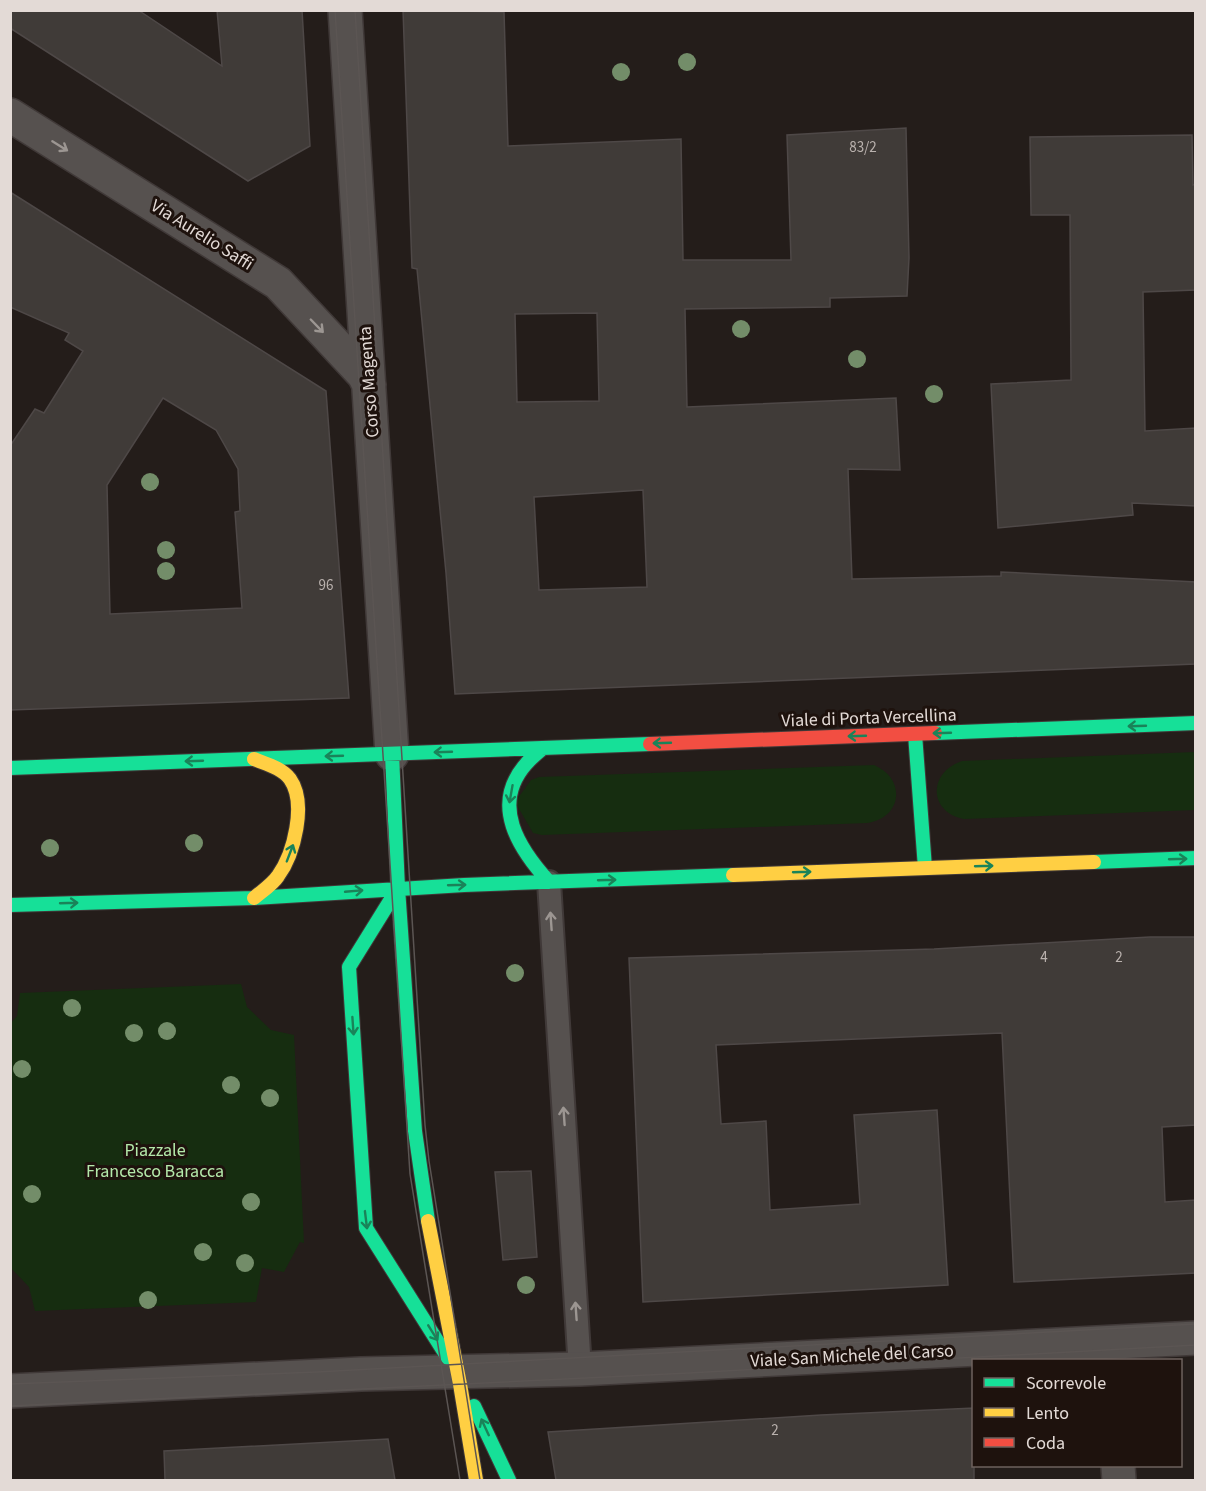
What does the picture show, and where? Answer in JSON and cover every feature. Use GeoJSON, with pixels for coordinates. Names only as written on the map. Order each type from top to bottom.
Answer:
{"type":"FeatureCollection","features":[{"type":"Feature","properties":{"kind":"main road","name":"Viale di Porta Vercellina"},"geometry":{"type":"LineString","coordinates":[[543,748],[1196,723]]}},
{"type":"Feature","properties":{"kind":"main road"},"geometry":{"type":"LineString","coordinates":[[915,734],[925,868]]}},
{"type":"Feature","properties":{"kind":"main road"},"geometry":{"type":"LineString","coordinates":[[10,768],[543,748]]}},
{"type":"Feature","properties":{"kind":"main road"},"geometry":{"type":"LineString","coordinates":[[543,748],[528,759],[511,786],[509,816],[520,847],[549,882]]}},
{"type":"Feature","properties":{"kind":"main road"},"geometry":{"type":"LineString","coordinates":[[392,754],[415,1131],[420,1174],[476,1480]]}},
{"type":"Feature","properties":{"kind":"main road"},"geometry":{"type":"LineString","coordinates":[[252,759],[281,771],[292,781],[298,807],[297,834],[288,860],[278,877],[254,898]]}},
{"type":"Feature","properties":{"kind":"main road"},"geometry":{"type":"LineString","coordinates":[[10,905],[254,898],[399,888],[1196,858]]}},
{"type":"Feature","properties":{"kind":"main road"},"geometry":{"type":"LineString","coordinates":[[399,888],[349,967],[366,1228],[458,1372],[509,1480]]}},
{"type":"Feature","properties":{"kind":"street","name":"Corso Magenta"},"geometry":{"type":"LineString","coordinates":[[345,10],[392,754]]}},
{"type":"Feature","properties":{"kind":"street","name":"Via Aurelio Saffi"},"geometry":{"type":"LineString","coordinates":[[10,114],[278,283],[363,375],[369,385]]}},
{"type":"Feature","properties":{"kind":"street","name":"Viale San Michele del Carso"},"geometry":{"type":"LineString","coordinates":[[580,1369],[1109,1352],[1196,1338]]}},
{"type":"Feature","properties":{"kind":"street"},"geometry":{"type":"LineString","coordinates":[[10,1391],[351,1374],[580,1369]]}},
{"type":"Feature","properties":{"kind":"lane"},"geometry":{"type":"LineString","coordinates":[[549,882],[580,1369]]}},
{"type":"Feature","properties":{"kind":"green space"},"geometry":{"type":"Polygon","coordinates":[[[1195,752],[1195,810],[964,819],[944,809],[937,792],[938,782],[943,774],[951,766],[962,761],[1195,752]]]}},
{"type":"Feature","properties":{"kind":"green space"},"geometry":{"type":"Polygon","coordinates":[[[874,765],[885,771],[892,779],[896,788],[896,797],[888,814],[879,820],[867,823],[542,835],[533,833],[515,802],[531,780],[539,777],[874,765]]]}},
{"type":"Feature","properties":{"kind":"green space","name":"Piazzale Francesco Baracca"},"geometry":{"type":"Polygon","coordinates":[[[241,984],[247,1007],[271,1030],[294,1035],[304,1243],[300,1242],[284,1272],[262,1268],[256,1302],[35,1311],[29,1287],[10,1267],[10,1024],[17,1016],[20,993],[241,984]]]}},
{"type":"Feature","properties":{"kind":"building"},"geometry":{"type":"Polygon","coordinates":[[[10,10],[138,10],[222,66],[217,10],[302,10],[310,146],[248,181],[10,28],[10,10]]]}},
{"type":"Feature","properties":{"kind":"building"},"geometry":{"type":"Polygon","coordinates":[[[403,10],[504,12],[508,146],[681,139],[683,260],[791,260],[787,135],[906,128],[909,258],[907,296],[830,298],[830,307],[685,309],[687,407],[896,398],[900,470],[848,469],[852,579],[1001,576],[1001,572],[1196,582],[1196,664],[455,694],[446,573],[417,269],[412,268],[403,10]],[[597,313],[515,314],[517,402],[599,401],[597,313]],[[643,490],[534,497],[539,590],[647,587],[643,490]]]}},
{"type":"Feature","properties":{"kind":"building"},"geometry":{"type":"Polygon","coordinates":[[[1192,135],[1193,185],[1196,184],[1196,290],[1143,292],[1145,431],[1196,428],[1196,506],[1132,503],[1133,515],[998,528],[991,384],[1071,380],[1070,215],[1031,215],[1030,137],[1192,135]]]}},
{"type":"Feature","properties":{"kind":"building"},"geometry":{"type":"Polygon","coordinates":[[[10,192],[326,391],[349,698],[10,710],[10,446],[35,409],[44,413],[83,351],[65,340],[69,333],[10,307],[10,192]],[[163,398],[107,485],[110,614],[242,608],[235,512],[240,511],[238,469],[216,430],[163,398]]]}},
{"type":"Feature","properties":{"kind":"building"},"geometry":{"type":"Polygon","coordinates":[[[1150,937],[1196,937],[1196,1125],[1162,1127],[1165,1202],[1196,1200],[1196,1273],[1014,1282],[1002,1033],[716,1045],[721,1124],[766,1121],[770,1210],[860,1204],[854,1115],[937,1110],[948,1285],[643,1302],[629,958],[934,949],[1150,937]]]}},
{"type":"Feature","properties":{"kind":"building"},"geometry":{"type":"Polygon","coordinates":[[[531,1171],[537,1257],[503,1260],[495,1172],[531,1171]]]}},
{"type":"Feature","properties":{"kind":"building"},"geometry":{"type":"Polygon","coordinates":[[[972,1408],[974,1480],[556,1480],[548,1432],[972,1408]]]}},
{"type":"Feature","properties":{"kind":"building"},"geometry":{"type":"Polygon","coordinates":[[[388,1439],[395,1480],[165,1480],[164,1451],[388,1439]]]}},
{"type":"Feature","properties":{"kind":"tram line"},"geometry":{"type":"LineString","coordinates":[[335,10],[410,1174],[460,1480]]}},
{"type":"Feature","properties":{"kind":"tram line"},"geometry":{"type":"LineString","coordinates":[[355,10],[425,1125],[480,1480]]}},
{"type":"Feature","properties":{"kind":"tram line"},"geometry":{"type":"LineString","coordinates":[[10,1384],[317,1372],[1196,1324]]}},
{"type":"Feature","properties":{"kind":"tram line"},"geometry":{"type":"LineString","coordinates":[[10,1406],[689,1373],[1196,1345]]}},
{"type":"Feature","properties":{"kind":"traffic: fast"},"geometry":{"type":"LineString","coordinates":[[935,733],[1196,723]]}},
{"type":"Feature","properties":{"kind":"traffic: fast"},"geometry":{"type":"LineString","coordinates":[[915,734],[925,868]]}},
{"type":"Feature","properties":{"kind":"traffic: fast"},"geometry":{"type":"LineString","coordinates":[[10,768],[650,744]]}},
{"type":"Feature","properties":{"kind":"traffic: fast"},"geometry":{"type":"LineString","coordinates":[[543,748],[515,779],[510,795],[510,811],[519,841],[549,882]]}},
{"type":"Feature","properties":{"kind":"traffic: fast"},"geometry":{"type":"LineString","coordinates":[[392,754],[398,888],[415,1131],[428,1221]]}},
{"type":"Feature","properties":{"kind":"traffic: fast"},"geometry":{"type":"LineString","coordinates":[[1094,862],[1196,858]]}},
{"type":"Feature","properties":{"kind":"traffic: fast"},"geometry":{"type":"LineString","coordinates":[[10,905],[254,898],[464,885],[733,875]]}},
{"type":"Feature","properties":{"kind":"traffic: fast"},"geometry":{"type":"LineString","coordinates":[[398,888],[349,967],[366,1228],[448,1358]]}},
{"type":"Feature","properties":{"kind":"traffic: fast"},"geometry":{"type":"LineString","coordinates":[[474,1406],[509,1480]]}},
{"type":"Feature","properties":{"kind":"traffic: slow"},"geometry":{"type":"LineString","coordinates":[[254,759],[287,775],[295,789],[298,801],[296,828],[289,855],[278,876],[254,898]]}},
{"type":"Feature","properties":{"kind":"traffic: slow"},"geometry":{"type":"LineString","coordinates":[[733,875],[1094,862]]}},
{"type":"Feature","properties":{"kind":"traffic: slow"},"geometry":{"type":"LineString","coordinates":[[428,1221],[476,1480]]}},
{"type":"Feature","properties":{"kind":"traffic: jam"},"geometry":{"type":"LineString","coordinates":[[650,744],[935,733]]}}]}
